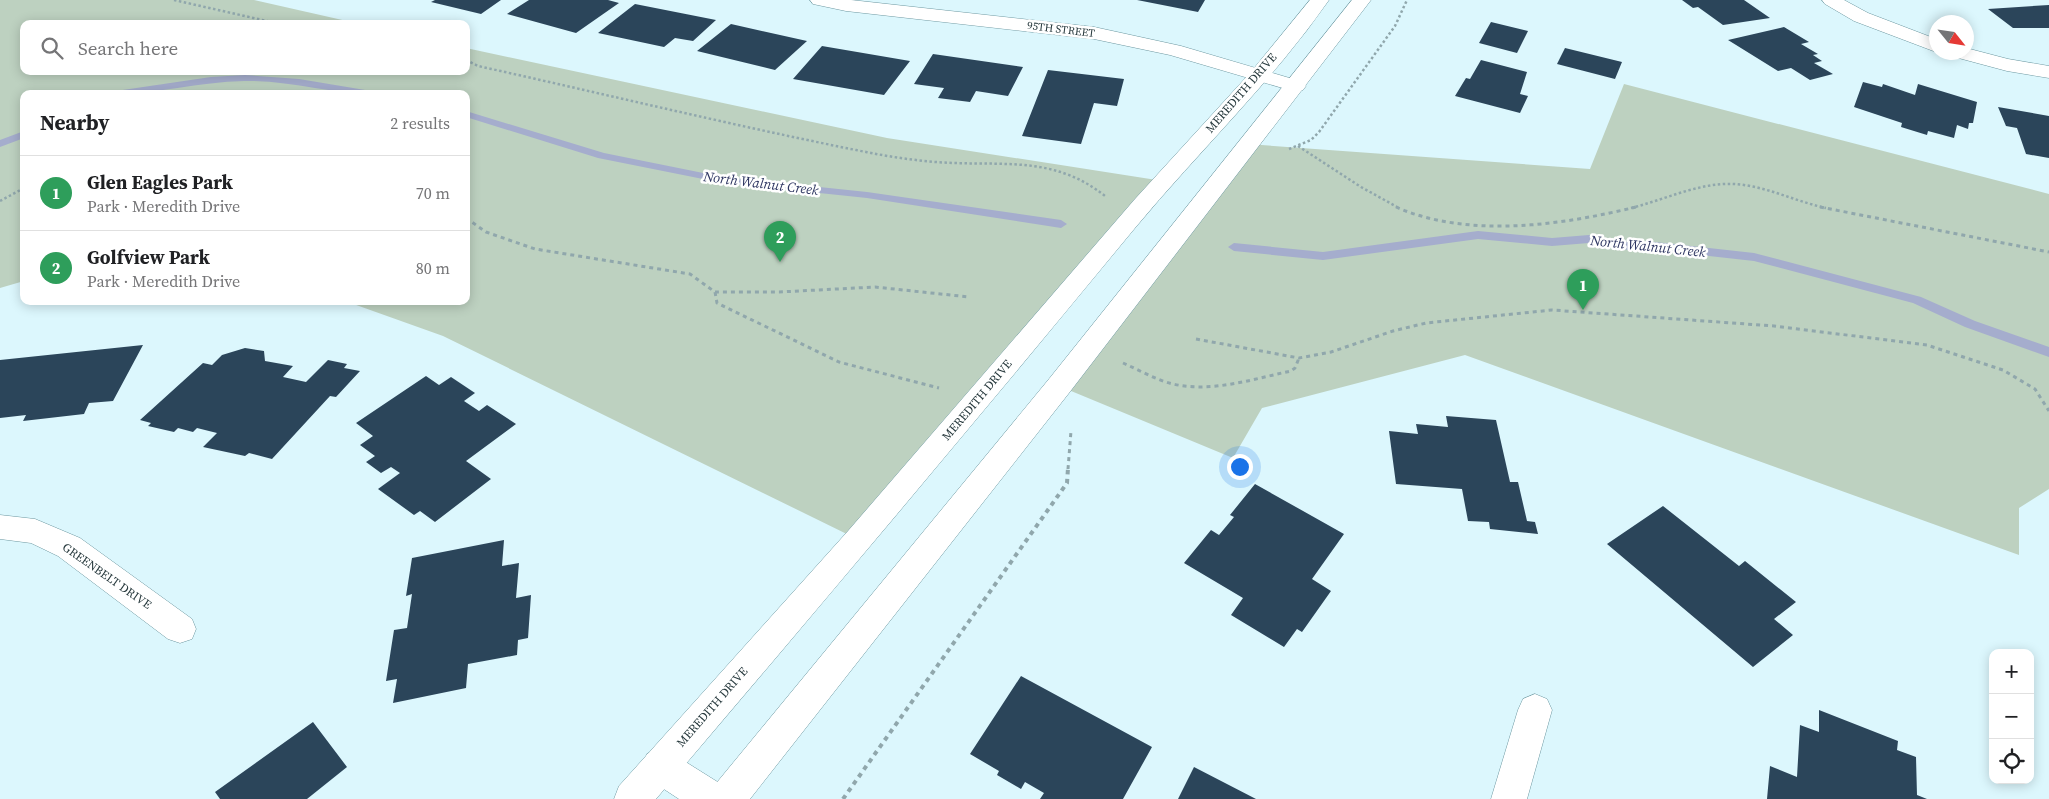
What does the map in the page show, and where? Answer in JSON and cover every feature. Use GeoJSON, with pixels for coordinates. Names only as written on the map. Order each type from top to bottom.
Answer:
{"type":"FeatureCollection","features":[{"type":"Feature","properties":{"kind":"main road","name":"95TH STREET"},"geometry":{"type":"LineString","coordinates":[[819,0],[846,5],[1094,33],[1174,50],[1296,86]]}},
{"type":"Feature","properties":{"kind":"main road","name":"MEREDITH DRIVE"},"geometry":{"type":"LineString","coordinates":[[632,799],[859,540],[1163,181],[1258,76],[1320,0]]}},
{"type":"Feature","properties":{"kind":"main road"},"geometry":{"type":"LineString","coordinates":[[727,799],[1052,394],[1362,0]]}},
{"type":"Feature","properties":{"kind":"main road"},"geometry":{"type":"LineString","coordinates":[[1831,0],[1861,17],[1929,43]]}},
{"type":"Feature","properties":{"kind":"main road"},"geometry":{"type":"LineString","coordinates":[[1974,56],[2007,65],[2049,72]]}},
{"type":"Feature","properties":{"kind":"main road","name":"GREENBELT DRIVE"},"geometry":{"type":"LineString","coordinates":[[0,527],[35,531],[69,546],[180,629]]}},
{"type":"Feature","properties":{"kind":"main road"},"geometry":{"type":"LineString","coordinates":[[1509,799],[1534,710]]}},
{"type":"Feature","properties":{"kind":"main road"},"geometry":{"type":"LineString","coordinates":[[660,766],[711,799]]}},
{"type":"Feature","properties":{"kind":"path"},"geometry":{"type":"LineString","coordinates":[[174,0],[262,20]]}},
{"type":"Feature","properties":{"kind":"path"},"geometry":{"type":"LineString","coordinates":[[1283,152],[1311,140],[1319,132],[1395,26],[1407,0]]}},
{"type":"Feature","properties":{"kind":"path"},"geometry":{"type":"LineString","coordinates":[[470,62],[478,66],[872,153],[918,161],[1046,167],[1073,174],[1092,184],[1109,200]]}},
{"type":"Feature","properties":{"kind":"path"},"geometry":{"type":"LineString","coordinates":[[1298,146],[1400,209],[1429,220],[1461,225],[1487,226],[1588,216],[1635,207],[1696,189],[1735,184],[1816,206],[2049,252]]}},
{"type":"Feature","properties":{"kind":"path"},"geometry":{"type":"LineString","coordinates":[[0,201],[20,190]]}},
{"type":"Feature","properties":{"kind":"path"},"geometry":{"type":"LineString","coordinates":[[470,221],[486,232],[535,249],[690,274],[715,292],[779,292],[875,287],[969,297]]}},
{"type":"Feature","properties":{"kind":"path"},"geometry":{"type":"LineString","coordinates":[[715,292],[717,303],[839,362],[945,389]]}},
{"type":"Feature","properties":{"kind":"path"},"geometry":{"type":"LineString","coordinates":[[1196,339],[1298,358],[1331,352],[1393,331],[1426,323],[1552,310],[1774,326],[1927,345],[2003,370],[2035,389],[2049,411]]}},
{"type":"Feature","properties":{"kind":"path"},"geometry":{"type":"LineString","coordinates":[[1116,370],[1127,355]]}},
{"type":"Feature","properties":{"kind":"path"},"geometry":{"type":"LineString","coordinates":[[1122,362],[1172,384],[1227,385],[1291,371],[1295,368],[1298,358]]}},
{"type":"Feature","properties":{"kind":"path"},"geometry":{"type":"LineString","coordinates":[[844,799],[1067,483],[1071,430],[1077,423]]}},
{"type":"Feature","properties":{"kind":"green space"},"geometry":{"type":"Polygon","coordinates":[[[0,0],[254,0],[342,20],[20,20],[20,75],[470,75],[470,49],[887,138],[1163,181],[859,540],[443,336],[356,305],[470,305],[470,90],[20,90],[20,282],[0,288],[0,0]]]}},
{"type":"Feature","properties":{"kind":"green space"},"geometry":{"type":"Polygon","coordinates":[[[1624,84],[2049,194],[2049,489],[2019,508],[2019,555],[1465,355],[1262,408],[1233,458],[1059,386],[1247,144],[1590,169],[1624,84]]]}},
{"type":"Feature","properties":{"kind":"building"},"geometry":{"type":"Polygon","coordinates":[[[435,0],[501,0],[481,14],[431,2],[435,0]]]}},
{"type":"Feature","properties":{"kind":"building"},"geometry":{"type":"Polygon","coordinates":[[[529,0],[608,0],[619,3],[576,33],[507,14],[529,0]]]}},
{"type":"Feature","properties":{"kind":"building"},"geometry":{"type":"Polygon","coordinates":[[[1137,0],[1205,0],[1198,12],[1137,0]]]}},
{"type":"Feature","properties":{"kind":"building"},"geometry":{"type":"Polygon","coordinates":[[[1682,0],[1744,0],[1770,18],[1723,25],[1698,7],[1693,8],[1682,0]]]}},
{"type":"Feature","properties":{"kind":"building"},"geometry":{"type":"Polygon","coordinates":[[[635,4],[716,20],[693,41],[675,38],[664,47],[598,33],[635,4]]]}},
{"type":"Feature","properties":{"kind":"building"},"geometry":{"type":"Polygon","coordinates":[[[2049,5],[2049,28],[2013,28],[1988,9],[2049,5]]]}},
{"type":"Feature","properties":{"kind":"building"},"geometry":{"type":"Polygon","coordinates":[[[1491,22],[1528,31],[1517,53],[1479,43],[1491,22]]]}},
{"type":"Feature","properties":{"kind":"building"},"geometry":{"type":"Polygon","coordinates":[[[731,24],[807,41],[775,70],[697,51],[731,24]]]}},
{"type":"Feature","properties":{"kind":"building"},"geometry":{"type":"Polygon","coordinates":[[[1784,27],[1809,42],[1801,44],[1818,54],[1813,55],[1822,61],[1814,63],[1833,74],[1810,80],[1791,68],[1778,71],[1728,40],[1784,27]]]}},
{"type":"Feature","properties":{"kind":"building"},"geometry":{"type":"Polygon","coordinates":[[[822,46],[910,61],[884,95],[793,79],[822,46]]]}},
{"type":"Feature","properties":{"kind":"building"},"geometry":{"type":"Polygon","coordinates":[[[1565,48],[1622,62],[1615,79],[1557,64],[1565,48]]]}},
{"type":"Feature","properties":{"kind":"building"},"geometry":{"type":"Polygon","coordinates":[[[933,54],[1023,67],[1008,96],[976,91],[970,102],[938,98],[944,88],[914,84],[933,54]]]}},
{"type":"Feature","properties":{"kind":"building"},"geometry":{"type":"Polygon","coordinates":[[[1481,60],[1527,72],[1520,94],[1528,96],[1520,113],[1455,96],[1466,78],[1470,79],[1481,60]]]}},
{"type":"Feature","properties":{"kind":"building"},"geometry":{"type":"Polygon","coordinates":[[[1048,70],[1124,79],[1117,106],[1094,103],[1081,144],[1022,136],[1048,70]]]}},
{"type":"Feature","properties":{"kind":"building"},"geometry":{"type":"Polygon","coordinates":[[[1863,82],[1882,87],[1883,84],[1915,95],[1918,84],[1977,102],[1973,123],[1969,123],[1968,129],[1957,125],[1954,138],[1928,131],[1927,135],[1901,127],[1902,123],[1854,107],[1863,82]]]}},
{"type":"Feature","properties":{"kind":"building"},"geometry":{"type":"Polygon","coordinates":[[[1998,107],[2049,116],[2049,158],[2026,154],[2017,128],[2006,126],[1998,107]]]}},
{"type":"Feature","properties":{"kind":"building"},"geometry":{"type":"Polygon","coordinates":[[[143,345],[113,401],[89,403],[84,414],[23,421],[26,415],[0,418],[0,360],[143,345]]]}},
{"type":"Feature","properties":{"kind":"building"},"geometry":{"type":"Polygon","coordinates":[[[245,348],[264,351],[265,361],[293,366],[283,377],[306,382],[328,360],[347,364],[344,368],[360,371],[336,397],[330,396],[272,459],[249,453],[245,456],[203,447],[217,433],[197,428],[193,432],[178,428],[174,432],[148,426],[151,423],[140,420],[203,363],[212,365],[222,355],[245,348]]]}},
{"type":"Feature","properties":{"kind":"building"},"geometry":{"type":"Polygon","coordinates":[[[426,376],[439,385],[451,377],[475,393],[464,401],[479,411],[487,405],[516,424],[466,461],[491,479],[435,522],[420,511],[414,515],[378,489],[400,473],[391,467],[381,473],[366,462],[375,456],[360,445],[373,436],[356,423],[426,376]]]}},
{"type":"Feature","properties":{"kind":"building"},"geometry":{"type":"Polygon","coordinates":[[[1446,416],[1496,420],[1510,482],[1518,482],[1527,521],[1535,522],[1538,534],[1490,529],[1489,522],[1468,521],[1462,489],[1396,484],[1389,431],[1418,434],[1416,424],[1448,427],[1446,416]]]}},
{"type":"Feature","properties":{"kind":"building"},"geometry":{"type":"Polygon","coordinates":[[[1255,484],[1344,534],[1312,579],[1331,591],[1302,632],[1297,629],[1284,647],[1231,615],[1243,598],[1184,563],[1211,530],[1219,535],[1234,517],[1230,515],[1255,484]]]}},
{"type":"Feature","properties":{"kind":"building"},"geometry":{"type":"Polygon","coordinates":[[[1663,506],[1739,566],[1745,561],[1796,602],[1774,619],[1793,635],[1753,667],[1607,544],[1663,506]]]}},
{"type":"Feature","properties":{"kind":"building"},"geometry":{"type":"Polygon","coordinates":[[[504,540],[502,566],[519,563],[516,598],[531,595],[528,638],[518,640],[517,655],[468,664],[466,688],[393,703],[397,679],[386,681],[394,630],[407,628],[412,594],[406,596],[412,558],[504,540]]]}},
{"type":"Feature","properties":{"kind":"building"},"geometry":{"type":"Polygon","coordinates":[[[1021,676],[1152,747],[1123,799],[1040,799],[1044,793],[1025,782],[1021,789],[997,775],[999,771],[970,754],[1021,676]]]}},
{"type":"Feature","properties":{"kind":"building"},"geometry":{"type":"Polygon","coordinates":[[[1819,710],[1898,741],[1897,750],[1916,757],[1917,795],[1927,799],[1767,799],[1770,766],[1797,777],[1800,725],[1819,732],[1819,710]]]}},
{"type":"Feature","properties":{"kind":"building"},"geometry":{"type":"Polygon","coordinates":[[[313,722],[347,767],[307,799],[220,799],[215,792],[313,722]]]}},
{"type":"Feature","properties":{"kind":"building"},"geometry":{"type":"Polygon","coordinates":[[[1194,767],[1256,799],[1178,799],[1194,767]]]}},
{"type":"Feature","properties":{"kind":"waterway","name":"North Walnut Creek"},"geometry":{"type":"LineString","coordinates":[[143,90],[211,80],[245,78],[299,82],[347,90]]}},
{"type":"Feature","properties":{"kind":"waterway","name":"North Walnut Creek"},"geometry":{"type":"LineString","coordinates":[[470,115],[602,156],[723,180],[867,195],[1061,224]]}},
{"type":"Feature","properties":{"kind":"waterway","name":"North Walnut Creek"},"geometry":{"type":"LineString","coordinates":[[0,144],[20,136]]}},
{"type":"Feature","properties":{"kind":"waterway","name":"North Walnut Creek"},"geometry":{"type":"LineString","coordinates":[[1234,247],[1323,256],[1478,235],[1552,242],[1589,239],[1634,247],[1655,246],[1754,257],[1917,300],[1970,324],[2049,352]]}},
{"type":"Feature","properties":{"kind":"place","name":"Golfview Park"},"geometry":{"type":"Point","coordinates":[780,262]}},
{"type":"Feature","properties":{"kind":"place","name":"Glen Eagles Park"},"geometry":{"type":"Point","coordinates":[1583,310]}}]}
